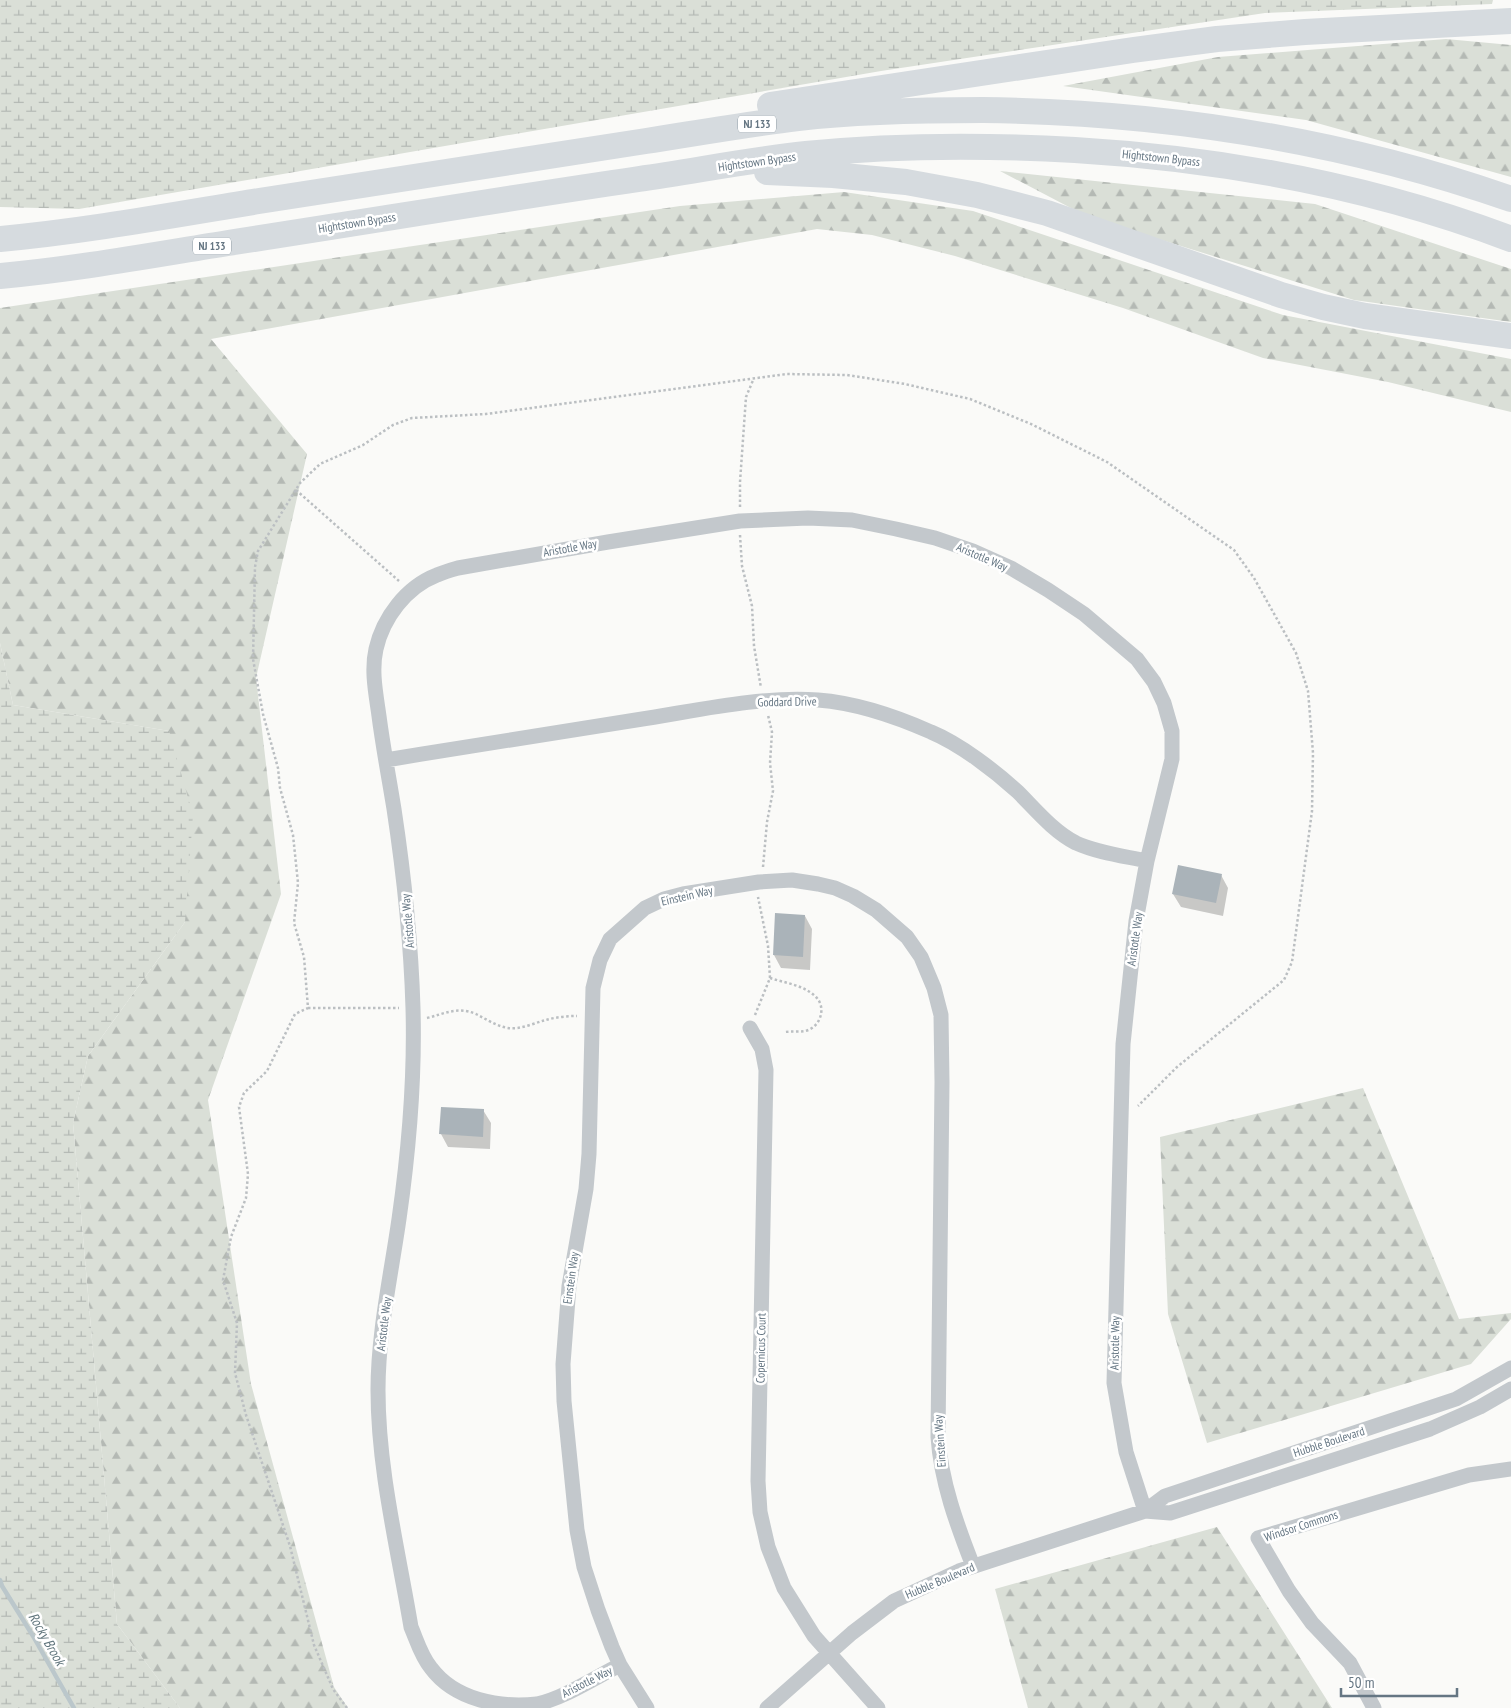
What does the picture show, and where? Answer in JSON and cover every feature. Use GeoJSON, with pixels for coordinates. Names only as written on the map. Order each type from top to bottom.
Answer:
{"type":"FeatureCollection","features":[{"type":"Feature","properties":{"kind":"highway"},"geometry":{"type":"LineString","coordinates":[[507,161],[785,102],[1133,50],[1305,32],[1511,21]]}},
{"type":"Feature","properties":{"kind":"highway","name":"NJ 133"},"geometry":{"type":"LineString","coordinates":[[0,239],[94,228],[507,161],[800,118],[941,110],[1031,111],[1121,116],[1289,138],[1414,168],[1511,199]]}},
{"type":"Feature","properties":{"kind":"highway","name":"Hightstown Bypass"},"geometry":{"type":"LineString","coordinates":[[0,276],[89,266],[513,198],[804,155],[961,147],[1030,148],[1118,153],[1221,165],[1283,175],[1353,190],[1422,209],[1511,239]]}},
{"type":"Feature","properties":{"kind":"highway"},"geometry":{"type":"LineString","coordinates":[[642,179],[706,173],[779,172],[906,182],[959,192],[1047,213],[1282,295],[1323,307],[1366,316],[1511,336]]}},
{"type":"Feature","properties":{"kind":"street","name":"Aristotle Way"},"geometry":{"type":"LineString","coordinates":[[620,1665],[560,1696],[538,1704],[507,1707],[480,1702],[451,1687],[430,1668],[420,1652],[411,1627],[380,1442],[378,1388],[381,1339],[409,1144],[413,1013],[402,858],[374,679],[374,659],[381,632],[395,607],[422,583],[458,568],[740,521],[808,518],[852,520],[896,528],[935,538],[973,551],[1011,568],[1084,614],[1137,659],[1154,682],[1164,703],[1172,731],[1172,759],[1147,862],[1136,921],[1123,1044],[1114,1383],[1126,1452],[1145,1511]]}},
{"type":"Feature","properties":{"kind":"street","name":"Goddard Drive"},"geometry":{"type":"LineString","coordinates":[[386,760],[764,701],[810,700],[850,704],[893,716],[926,729],[968,753],[1016,790],[1056,830],[1076,843],[1096,850],[1147,862]]}},
{"type":"Feature","properties":{"kind":"street","name":"Einstein Way"},"geometry":{"type":"LineString","coordinates":[[647,1708],[620,1665],[598,1610],[584,1567],[577,1530],[564,1401],[563,1364],[569,1286],[586,1189],[589,1154],[593,988],[600,960],[610,939],[645,908],[664,899],[683,894],[759,882],[792,880],[818,884],[853,896],[876,910],[907,937],[921,957],[934,988],[941,1015],[938,1437],[940,1461],[946,1487],[972,1566]]}},
{"type":"Feature","properties":{"kind":"street","name":"Copernicus Court"},"geometry":{"type":"LineString","coordinates":[[750,1028],[762,1049],[766,1070],[758,1481],[760,1512],[768,1547],[784,1588],[805,1624],[878,1708]]}},
{"type":"Feature","properties":{"kind":"street","name":"Hubble Boulevard"},"geometry":{"type":"LineString","coordinates":[[767,1708],[852,1633],[894,1601],[958,1571],[1145,1511],[1165,1496],[1456,1399],[1511,1368]]}},
{"type":"Feature","properties":{"kind":"street","name":"Hubble Boulevard"},"geometry":{"type":"LineString","coordinates":[[1145,1511],[1170,1513],[1430,1429],[1480,1407],[1511,1389]]}},
{"type":"Feature","properties":{"kind":"street","name":"Windsor Commons"},"geometry":{"type":"LineString","coordinates":[[1374,1708],[1350,1662],[1312,1623],[1289,1591],[1258,1538],[1469,1475],[1511,1469]]}},
{"type":"Feature","properties":{"kind":"path"},"geometry":{"type":"LineString","coordinates":[[308,1008],[304,957],[294,923],[298,883],[293,835],[280,788],[278,768],[264,714],[253,659],[255,567],[258,551],[300,483],[320,464],[363,445],[393,425],[412,418],[486,414],[787,374],[848,375],[905,384],[970,399],[1031,424],[1107,462],[1234,550],[1254,578],[1296,653],[1308,690],[1313,753],[1312,810],[1292,962],[1284,980],[1178,1067],[1138,1106]]}},
{"type":"Feature","properties":{"kind":"path"},"geometry":{"type":"LineString","coordinates":[[750,1028],[770,978],[768,946],[757,893],[763,872],[767,822],[773,791],[770,763],[772,732],[757,673],[752,606],[742,566],[740,482],[746,397],[754,378]]}},
{"type":"Feature","properties":{"kind":"path"},"geometry":{"type":"LineString","coordinates":[[296,490],[412,592]]}},
{"type":"Feature","properties":{"kind":"path"},"geometry":{"type":"LineString","coordinates":[[770,978],[799,986],[816,997],[821,1004],[822,1012],[818,1022],[812,1028],[805,1031],[785,1032]]}},
{"type":"Feature","properties":{"kind":"path"},"geometry":{"type":"LineString","coordinates":[[347,1708],[332,1689],[314,1645],[290,1546],[246,1415],[235,1373],[236,1323],[224,1280],[231,1237],[246,1198],[248,1174],[240,1107],[244,1093],[267,1071],[295,1014],[308,1008],[413,1013],[428,1018],[454,1010],[474,1013],[492,1023],[509,1028],[526,1026],[547,1019],[591,1016]]}},
{"type":"Feature","properties":{"kind":"green space"},"geometry":{"type":"Polygon","coordinates":[[[0,0],[1493,0],[1492,4],[1265,13],[881,71],[79,209],[0,207],[0,0]]]}},
{"type":"Feature","properties":{"kind":"green space"},"geometry":{"type":"Polygon","coordinates":[[[1446,39],[1511,45],[1511,177],[1306,120],[1063,86],[1218,57],[1446,39]]]}},
{"type":"Feature","properties":{"kind":"green space"},"geometry":{"type":"Polygon","coordinates":[[[1000,171],[1315,204],[1511,269],[1511,322],[1354,300],[1088,217],[1000,171]]]}},
{"type":"Feature","properties":{"kind":"green space"},"geometry":{"type":"Polygon","coordinates":[[[844,192],[973,211],[1283,315],[1511,359],[1511,412],[1388,382],[1263,358],[1123,308],[955,256],[872,235],[817,229],[211,339],[307,454],[256,678],[281,894],[208,1100],[251,1384],[334,1687],[348,1708],[180,1708],[117,1624],[73,1123],[88,1056],[185,922],[169,731],[13,705],[0,643],[0,308],[680,206],[844,192]]]}},
{"type":"Feature","properties":{"kind":"green space"},"geometry":{"type":"Polygon","coordinates":[[[0,643],[13,705],[169,731],[193,815],[185,922],[88,1056],[73,1123],[117,1624],[180,1708],[0,1708],[0,643]]]}},
{"type":"Feature","properties":{"kind":"green space"},"geometry":{"type":"Polygon","coordinates":[[[1363,1088],[1459,1319],[1511,1313],[1511,1319],[1471,1364],[1207,1443],[1168,1314],[1160,1137],[1363,1088]]]}},
{"type":"Feature","properties":{"kind":"green space"},"geometry":{"type":"Polygon","coordinates":[[[1217,1527],[1332,1708],[1028,1708],[995,1589],[1217,1527]]]}},
{"type":"Feature","properties":{"kind":"building"},"geometry":{"type":"Polygon","coordinates":[[[1178,865],[1222,874],[1216,903],[1172,894],[1178,865]]]}},
{"type":"Feature","properties":{"kind":"building"},"geometry":{"type":"Polygon","coordinates":[[[775,913],[805,915],[803,957],[773,955],[775,913]]]}},
{"type":"Feature","properties":{"kind":"building"},"geometry":{"type":"Polygon","coordinates":[[[441,1107],[484,1109],[483,1137],[439,1134],[441,1107]]]}},
{"type":"Feature","properties":{"kind":"waterway","name":"Rocky Brook"},"geometry":{"type":"LineString","coordinates":[[0,1580],[74,1708]]}}]}
